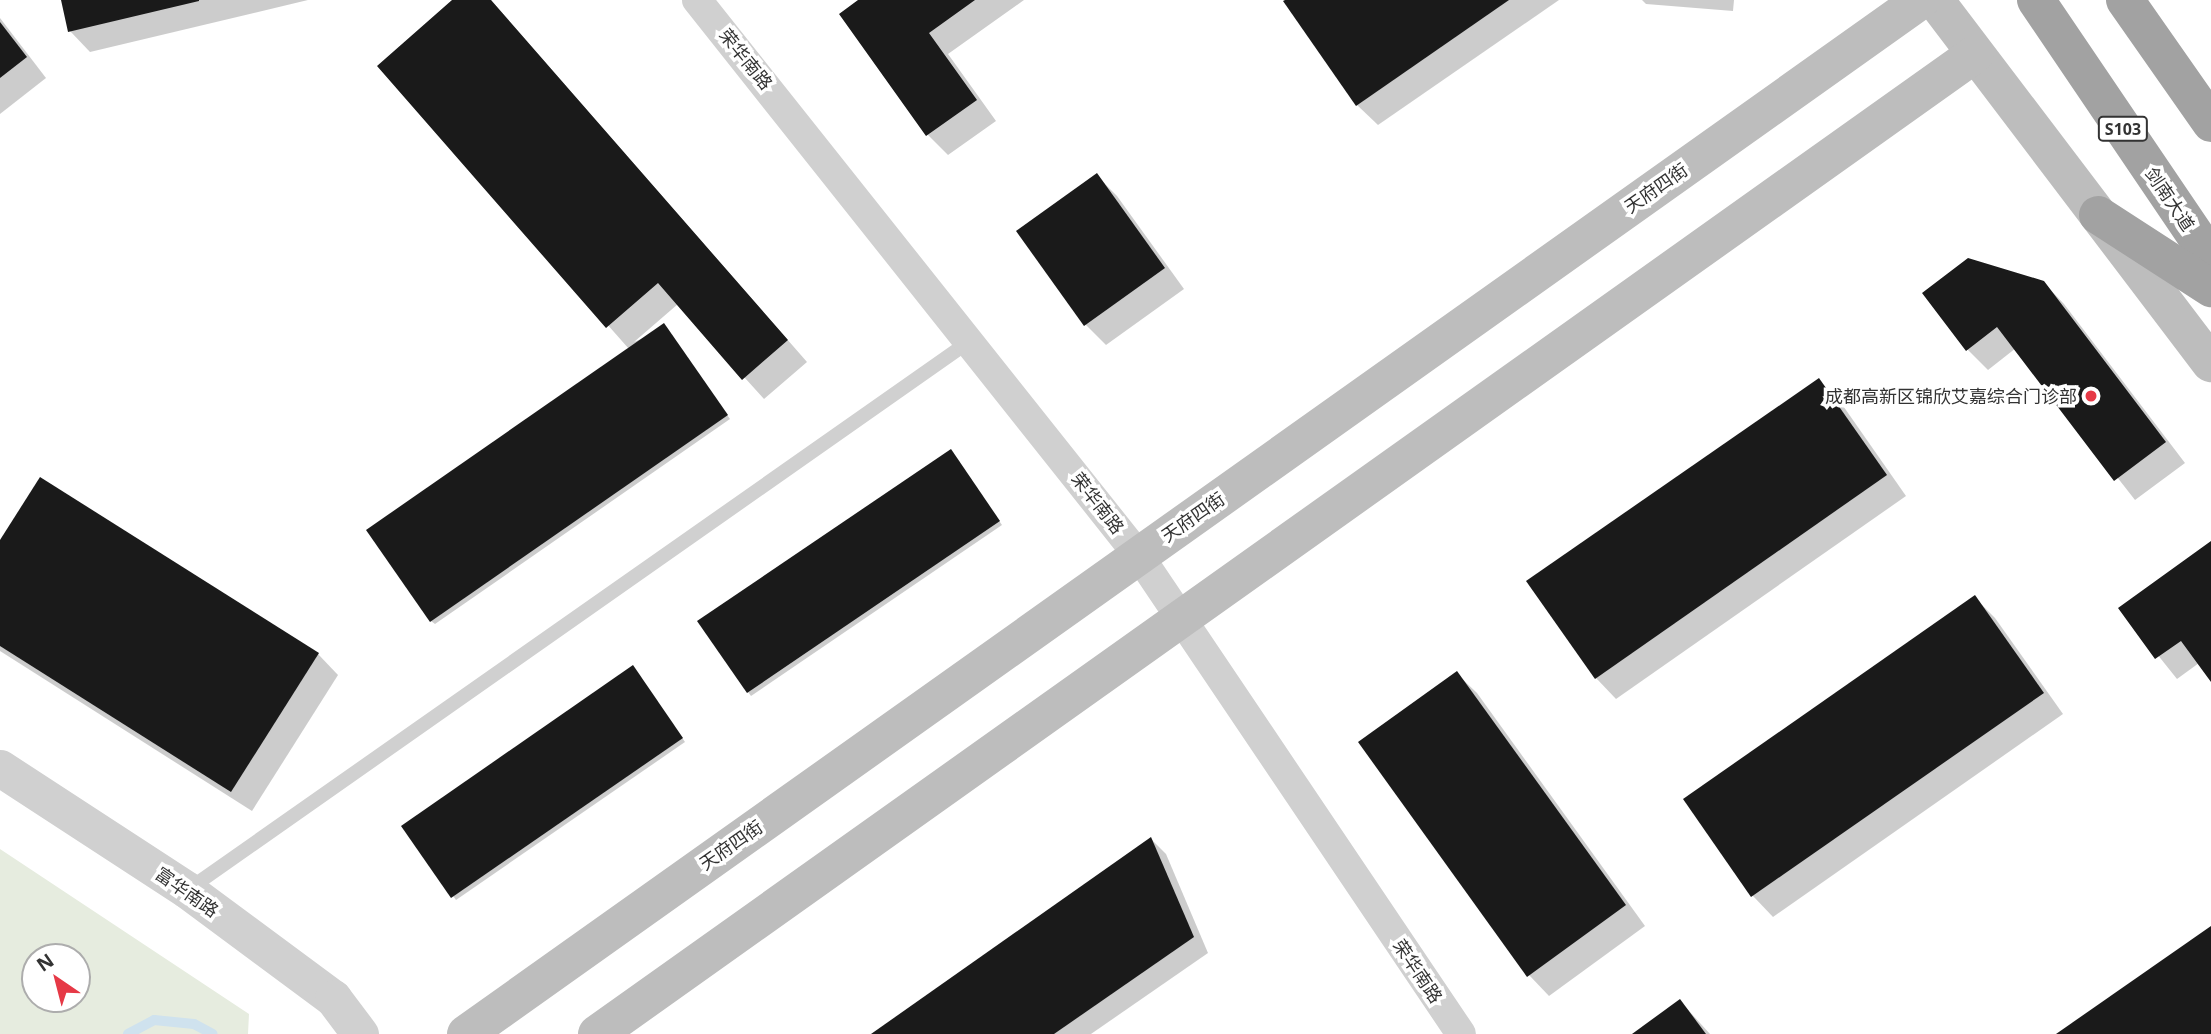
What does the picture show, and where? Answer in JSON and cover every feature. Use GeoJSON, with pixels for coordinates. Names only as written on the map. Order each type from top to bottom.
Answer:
{"type":"FeatureCollection","features":[{"type":"Feature","properties":{"kind":"highway","name":"剑南大道"},"geometry":{"type":"LineString","coordinates":[[2036,0],[2211,258]]}},
{"type":"Feature","properties":{"kind":"highway"},"geometry":{"type":"LineString","coordinates":[[2125,0],[2211,123]]}},
{"type":"Feature","properties":{"kind":"highway"},"geometry":{"type":"LineString","coordinates":[[2098,215],[2211,288]]}},
{"type":"Feature","properties":{"kind":"main road","name":"天府四街"},"geometry":{"type":"LineString","coordinates":[[466,1034],[1921,0]]}},
{"type":"Feature","properties":{"kind":"main road"},"geometry":{"type":"LineString","coordinates":[[1936,0],[2211,363]]}},
{"type":"Feature","properties":{"kind":"main road"},"geometry":{"type":"LineString","coordinates":[[597,1034],[1975,54]]}},
{"type":"Feature","properties":{"kind":"street","name":"荣华南路"},"geometry":{"type":"LineString","coordinates":[[697,0],[1139,556],[1461,1034]]}},
{"type":"Feature","properties":{"kind":"street","name":"富华南路"},"geometry":{"type":"LineString","coordinates":[[0,768],[187,890],[333,998],[360,1034]]}},
{"type":"Feature","properties":{"kind":"lane"},"geometry":{"type":"LineString","coordinates":[[187,890],[970,341]]}},
{"type":"Feature","properties":{"kind":"shaded area"},"geometry":{"type":"Polygon","coordinates":[[[0,849],[249,1014],[248,1034],[0,1034],[0,849]]]}},
{"type":"Feature","properties":{"kind":"building"},"geometry":{"type":"Polygon","coordinates":[[[61,0],[199,0],[199,1],[68,32],[61,0]]]}},
{"type":"Feature","properties":{"kind":"building"},"geometry":{"type":"Polygon","coordinates":[[[452,0],[491,0],[788,340],[742,380],[658,283],[606,328],[377,66],[452,0]]]}},
{"type":"Feature","properties":{"kind":"building"},"geometry":{"type":"Polygon","coordinates":[[[858,0],[975,0],[929,33],[977,100],[926,136],[839,14],[858,0]]]}},
{"type":"Feature","properties":{"kind":"building"},"geometry":{"type":"Polygon","coordinates":[[[1285,0],[1509,0],[1356,106],[1283,1],[1285,0]]]}},
{"type":"Feature","properties":{"kind":"building"},"geometry":{"type":"Polygon","coordinates":[[[0,22],[27,57],[0,78],[0,22]]]}},
{"type":"Feature","properties":{"kind":"building"},"geometry":{"type":"Polygon","coordinates":[[[1097,173],[1165,268],[1084,326],[1016,231],[1097,173]]]}},
{"type":"Feature","properties":{"kind":"building","name":"成都高新区锦欣艾嘉综合门诊部"},"geometry":{"type":"Polygon","coordinates":[[[1968,258],[2044,281],[2166,442],[2114,481],[1997,327],[1966,351],[1922,293],[1968,258]]]}},
{"type":"Feature","properties":{"kind":"building"},"geometry":{"type":"Polygon","coordinates":[[[664,323],[728,415],[430,622],[366,530],[664,323]]]}},
{"type":"Feature","properties":{"kind":"building"},"geometry":{"type":"Polygon","coordinates":[[[1819,378],[1887,475],[1595,679],[1526,581],[1819,378]]]}},
{"type":"Feature","properties":{"kind":"building"},"geometry":{"type":"Polygon","coordinates":[[[951,449],[1000,521],[747,693],[697,621],[951,449]]]}},
{"type":"Feature","properties":{"kind":"building"},"geometry":{"type":"Polygon","coordinates":[[[40,477],[319,653],[231,792],[0,646],[0,540],[40,477]]]}},
{"type":"Feature","properties":{"kind":"building"},"geometry":{"type":"Polygon","coordinates":[[[2211,541],[2211,682],[2181,641],[2155,659],[2118,608],[2211,541]]]}},
{"type":"Feature","properties":{"kind":"building"},"geometry":{"type":"Polygon","coordinates":[[[1975,595],[2044,693],[1751,897],[1683,799],[1975,595]]]}},
{"type":"Feature","properties":{"kind":"building"},"geometry":{"type":"Polygon","coordinates":[[[633,665],[683,738],[451,898],[401,826],[633,665]]]}},
{"type":"Feature","properties":{"kind":"building"},"geometry":{"type":"Polygon","coordinates":[[[1457,671],[1626,905],[1527,977],[1358,742],[1457,671]]]}},
{"type":"Feature","properties":{"kind":"building"},"geometry":{"type":"Polygon","coordinates":[[[1151,837],[1194,937],[1054,1034],[871,1034],[1151,837]]]}},
{"type":"Feature","properties":{"kind":"building"},"geometry":{"type":"Polygon","coordinates":[[[2211,926],[2211,1034],[2056,1034],[2211,926]]]}},
{"type":"Feature","properties":{"kind":"building"},"geometry":{"type":"Polygon","coordinates":[[[1680,999],[1706,1034],[1632,1034],[1680,999]]]}},
{"type":"Feature","properties":{"kind":"waterway"},"geometry":{"type":"LineString","coordinates":[[128,1034],[154,1020],[194,1024],[213,1034]]}},
{"type":"Feature","properties":{"kind":"place","name":"成都高新区锦欣艾嘉综合门诊部"},"geometry":{"type":"Point","coordinates":[2091,396]}}]}
